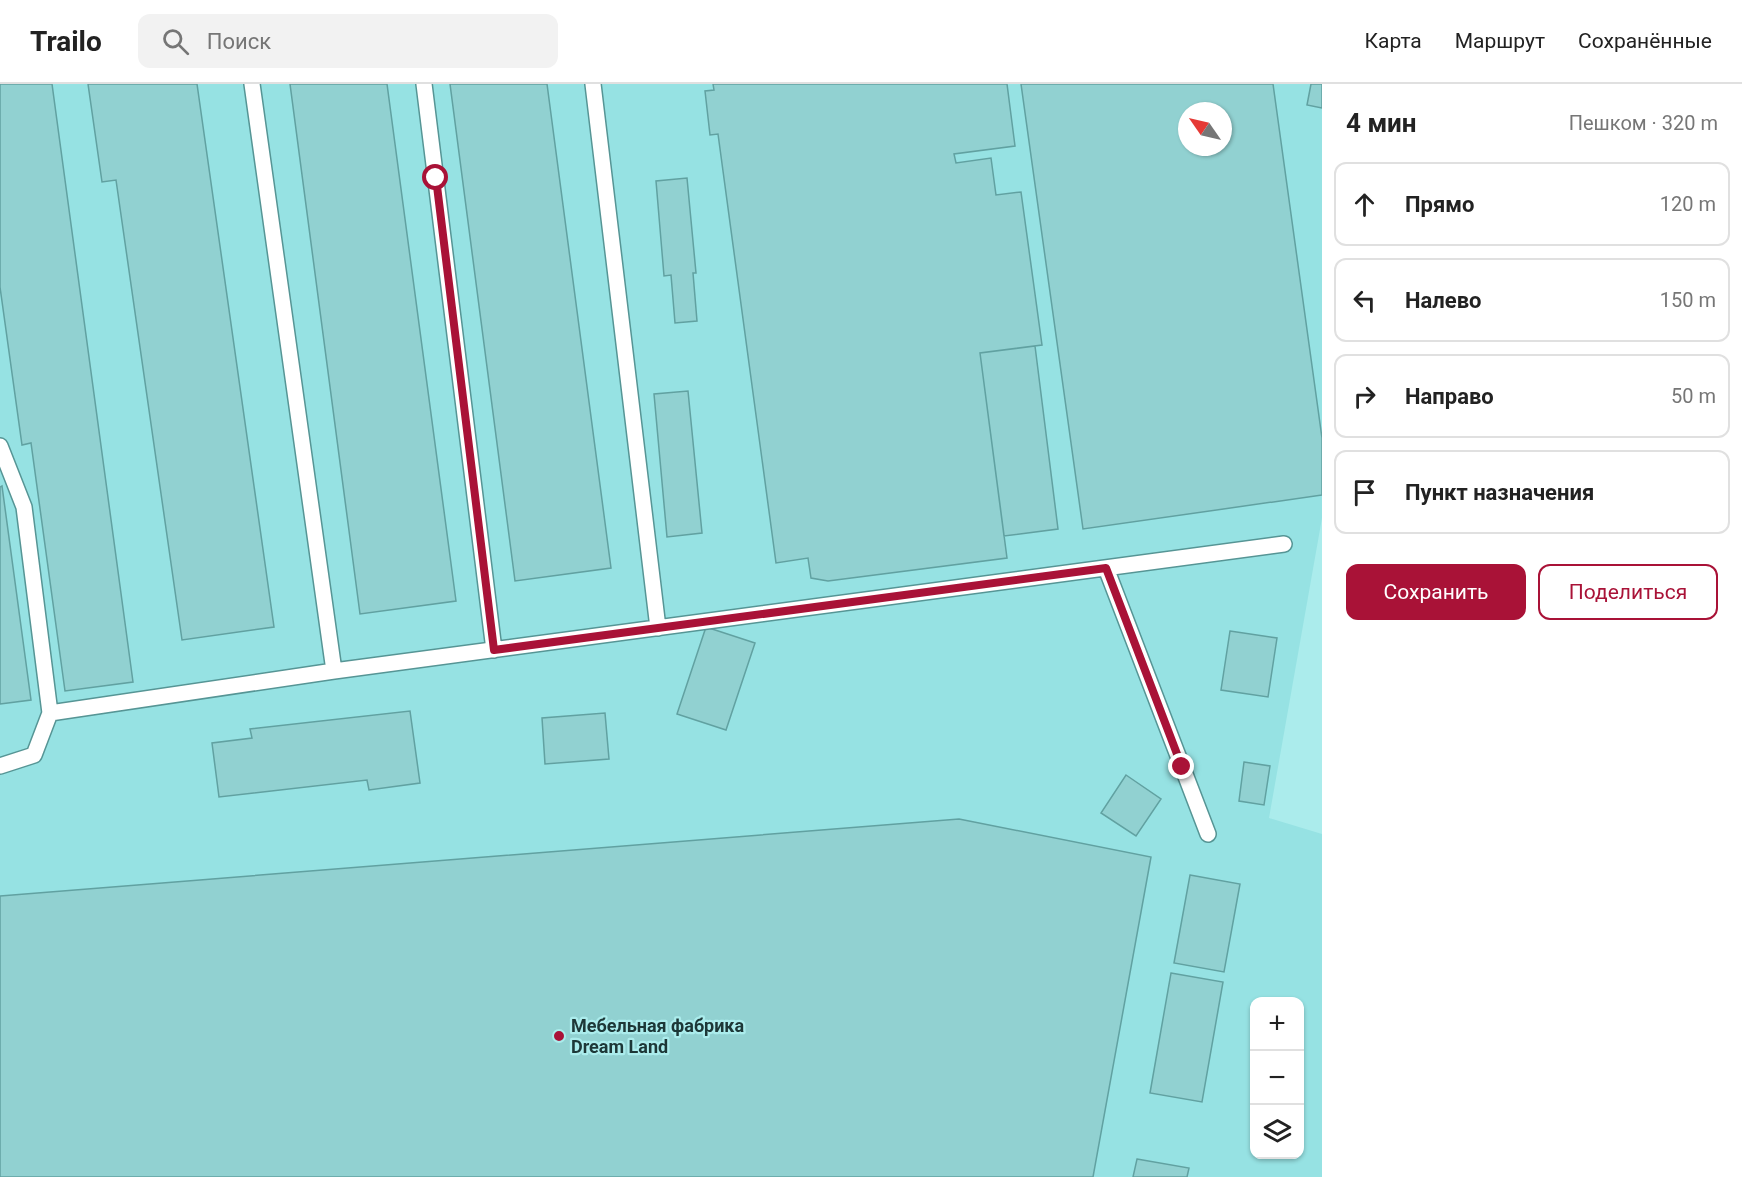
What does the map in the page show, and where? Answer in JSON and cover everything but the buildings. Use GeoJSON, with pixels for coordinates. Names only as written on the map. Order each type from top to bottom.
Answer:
{"type":"FeatureCollection","features":[{"type":"Feature","properties":{"kind":"lane"},"geometry":{"type":"LineString","coordinates":[[252,84],[334,671]]}},
{"type":"Feature","properties":{"kind":"lane"},"geometry":{"type":"LineString","coordinates":[[424,84],[494,650]]}},
{"type":"Feature","properties":{"kind":"lane"},"geometry":{"type":"LineString","coordinates":[[593,84],[658,628]]}},
{"type":"Feature","properties":{"kind":"lane"},"geometry":{"type":"LineString","coordinates":[[0,446],[24,507],[50,713],[34,755],[0,766]]}},
{"type":"Feature","properties":{"kind":"lane"},"geometry":{"type":"LineString","coordinates":[[50,713],[334,671],[1284,544]]}},
{"type":"Feature","properties":{"kind":"lane"},"geometry":{"type":"LineString","coordinates":[[1106,568],[1208,834]]}},
{"type":"Feature","properties":{"kind":"shaded area"},"geometry":{"type":"Polygon","coordinates":[[[0,84],[1322,84],[1322,518],[1269,818],[1322,834],[1322,1177],[0,1177],[0,84]]]}},
{"type":"Feature","properties":{"kind":"place","name":"Мебельная фабрика Dream Land"},"geometry":{"type":"Point","coordinates":[559,1036]}},
{"type":"Feature","properties":{"kind":"route"},"geometry":{"type":"LineString","coordinates":[[436,178],[494,650],[1106,568],[1182,767]]}}]}
